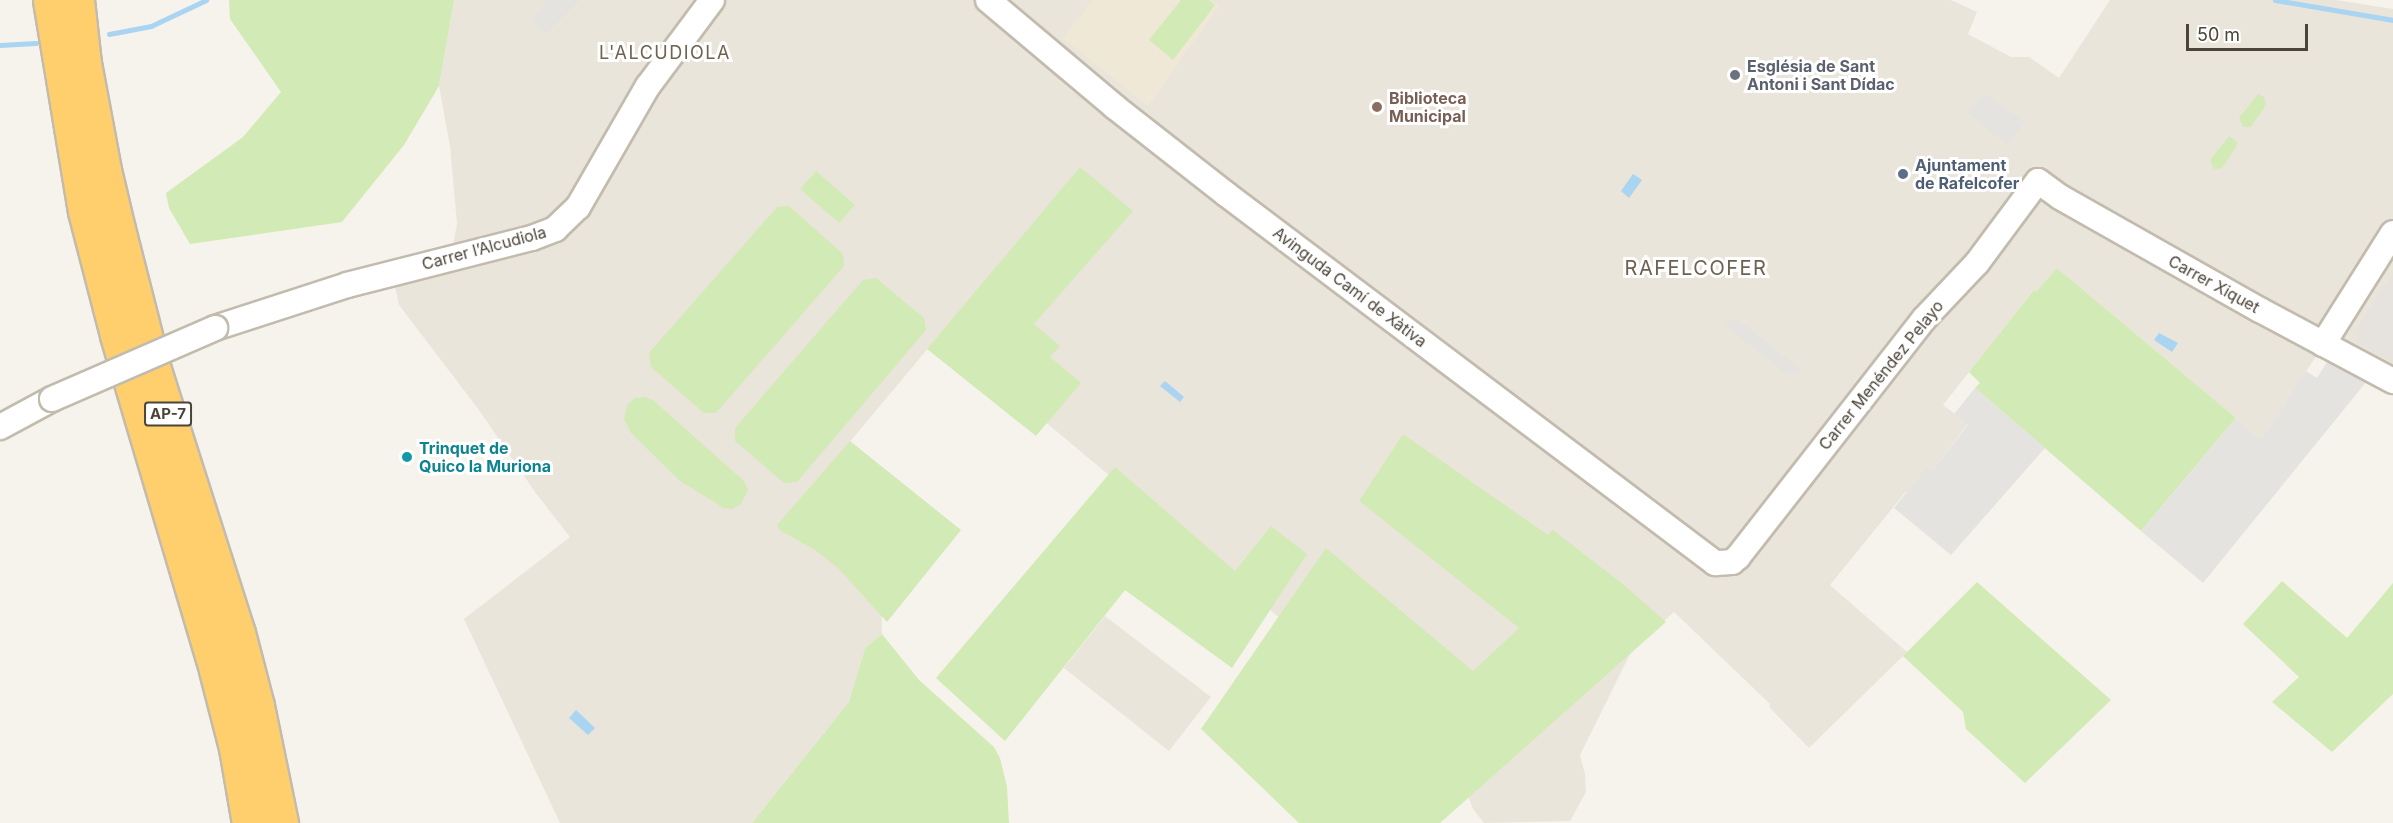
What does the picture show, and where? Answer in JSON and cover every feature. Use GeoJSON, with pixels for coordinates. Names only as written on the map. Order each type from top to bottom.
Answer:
{"type":"FeatureCollection","features":[{"type":"Feature","properties":{"kind":"highway","name":"AP-7"},"geometry":{"type":"LineString","coordinates":[[50,0],[85,211],[117,335],[216,670],[236,748],[249,823]]}},
{"type":"Feature","properties":{"kind":"highway","name":"AP-7"},"geometry":{"type":"LineString","coordinates":[[77,0],[84,63],[104,170],[118,229],[154,370],[238,633],[257,706],[280,823]]}},
{"type":"Feature","properties":{"kind":"street","name":"Carrer l’Alcudiola"},"geometry":{"type":"LineString","coordinates":[[0,427],[52,399],[215,328],[347,285],[532,238],[555,229],[578,207],[648,86],[712,0]]}},
{"type":"Feature","properties":{"kind":"street","name":"Avinguda Camí de Xàtiva"},"geometry":{"type":"LineString","coordinates":[[988,0],[1115,107],[1226,194],[1706,556],[1720,563]]}},
{"type":"Feature","properties":{"kind":"street","name":"Carrer Menéndez Pelayo"},"geometry":{"type":"LineString","coordinates":[[1720,563],[1732,562],[1738,557],[1924,319],[1977,263],[2038,181]]}},
{"type":"Feature","properties":{"kind":"street","name":"Carrer Xiquet"},"geometry":{"type":"LineString","coordinates":[[2038,181],[2060,197],[2393,381]]}},
{"type":"Feature","properties":{"kind":"street"},"geometry":{"type":"LineString","coordinates":[[2323,344],[2393,232]]}},
{"type":"Feature","properties":{"kind":"shaded area"},"geometry":{"type":"Polygon","coordinates":[[[454,0],[1951,0],[1977,12],[1968,34],[2011,57],[2029,57],[2059,78],[2110,0],[2336,0],[2393,9],[2393,394],[2317,355],[2261,439],[2057,268],[2036,292],[2033,291],[1943,405],[1968,424],[1932,471],[1904,494],[1830,585],[1907,652],[1809,748],[1769,707],[1770,704],[1674,612],[1632,650],[1580,755],[1585,774],[1586,792],[1570,821],[1484,823],[1473,809],[1467,793],[1468,775],[940,334],[788,516],[881,590],[882,634],[865,648],[849,702],[752,823],[560,823],[464,619],[570,537],[535,492],[479,410],[399,305],[390,263],[453,245],[457,224],[450,146],[439,86],[454,0]]]}},
{"type":"Feature","properties":{"kind":"shaded area"},"geometry":{"type":"Polygon","coordinates":[[[546,0],[580,0],[546,34],[532,21],[546,0]]]}},
{"type":"Feature","properties":{"kind":"shaded area"},"geometry":{"type":"Polygon","coordinates":[[[1093,0],[1211,0],[1219,6],[1148,106],[1063,38],[1093,0]]]}},
{"type":"Feature","properties":{"kind":"shaded area"},"geometry":{"type":"Polygon","coordinates":[[[1984,93],[2025,122],[2007,145],[1968,113],[1984,93]]]}},
{"type":"Feature","properties":{"kind":"shaded area"},"geometry":{"type":"Polygon","coordinates":[[[2393,272],[2393,362],[2359,344],[2356,329],[2393,272]]]}},
{"type":"Feature","properties":{"kind":"shaded area"},"geometry":{"type":"Polygon","coordinates":[[[1736,318],[1801,370],[1789,376],[1724,325],[1736,318]]]}},
{"type":"Feature","properties":{"kind":"shaded area"},"geometry":{"type":"Polygon","coordinates":[[[2327,362],[2367,381],[2203,583],[2141,531],[2236,418],[2261,439],[2306,371],[2317,378],[2327,362]]]}},
{"type":"Feature","properties":{"kind":"shaded area"},"geometry":{"type":"Polygon","coordinates":[[[1975,388],[2045,448],[1951,555],[1894,508],[1927,467],[1932,471],[1968,425],[1954,414],[1975,388]]]}},
{"type":"Feature","properties":{"kind":"shaded area"},"geometry":{"type":"Polygon","coordinates":[[[1105,616],[1211,697],[1169,751],[1064,668],[1105,616]]]}},
{"type":"Feature","properties":{"kind":"green space"},"geometry":{"type":"Polygon","coordinates":[[[229,0],[454,0],[439,86],[404,145],[342,222],[190,244],[169,208],[166,193],[243,137],[281,92],[230,19],[229,0]]]}},
{"type":"Feature","properties":{"kind":"green space"},"geometry":{"type":"Polygon","coordinates":[[[1181,0],[1209,0],[1215,5],[1173,60],[1149,40],[1181,0]]]}},
{"type":"Feature","properties":{"kind":"green space"},"geometry":{"type":"Polygon","coordinates":[[[2258,94],[2264,97],[2266,105],[2251,127],[2243,127],[2239,118],[2258,94]]]}},
{"type":"Feature","properties":{"kind":"green space"},"geometry":{"type":"Polygon","coordinates":[[[2229,136],[2237,142],[2236,147],[2222,168],[2214,169],[2210,160],[2229,136]]]}},
{"type":"Feature","properties":{"kind":"green space"},"geometry":{"type":"Polygon","coordinates":[[[1080,167],[1133,211],[1034,324],[1060,346],[1050,357],[1081,383],[1036,436],[927,349],[1080,167]]]}},
{"type":"Feature","properties":{"kind":"green space"},"geometry":{"type":"Polygon","coordinates":[[[816,171],[855,205],[839,223],[800,189],[816,171]]]}},
{"type":"Feature","properties":{"kind":"green space"},"geometry":{"type":"Polygon","coordinates":[[[789,206],[843,254],[844,266],[716,413],[704,413],[651,367],[649,353],[777,207],[789,206]]]}},
{"type":"Feature","properties":{"kind":"green space"},"geometry":{"type":"Polygon","coordinates":[[[2057,268],[2236,418],[2141,531],[1975,388],[1980,383],[1969,372],[2034,290],[2036,292],[2057,268]]]}},
{"type":"Feature","properties":{"kind":"green space"},"geometry":{"type":"Polygon","coordinates":[[[876,278],[924,318],[926,330],[797,482],[784,483],[735,441],[735,428],[863,280],[876,278]]]}},
{"type":"Feature","properties":{"kind":"green space"},"geometry":{"type":"Polygon","coordinates":[[[645,397],[654,401],[744,481],[748,490],[741,504],[732,509],[724,508],[680,481],[631,433],[624,419],[627,405],[635,398],[645,397]]]}},
{"type":"Feature","properties":{"kind":"green space"},"geometry":{"type":"Polygon","coordinates":[[[1403,434],[1548,535],[1553,530],[1624,585],[1666,622],[1440,823],[1299,823],[1201,729],[1326,548],[1473,671],[1519,628],[1359,501],[1403,434]]]}},
{"type":"Feature","properties":{"kind":"green space"},"geometry":{"type":"Polygon","coordinates":[[[850,441],[961,530],[887,622],[838,568],[815,550],[781,531],[777,525],[850,441]]]}},
{"type":"Feature","properties":{"kind":"green space"},"geometry":{"type":"Polygon","coordinates":[[[1115,467],[1235,571],[1271,526],[1307,554],[1232,668],[1125,590],[1005,741],[936,678],[1115,467]]]}},
{"type":"Feature","properties":{"kind":"green space"},"geometry":{"type":"Polygon","coordinates":[[[2282,581],[2347,638],[2393,583],[2393,694],[2332,752],[2272,702],[2299,677],[2243,624],[2282,581]]]}},
{"type":"Feature","properties":{"kind":"green space"},"geometry":{"type":"Polygon","coordinates":[[[1977,582],[2111,700],[2025,783],[1966,729],[1963,712],[1903,656],[1977,582]]]}},
{"type":"Feature","properties":{"kind":"green space"},"geometry":{"type":"Polygon","coordinates":[[[882,634],[919,680],[994,747],[1000,758],[1007,787],[1009,823],[752,823],[849,702],[865,648],[882,634]]]}},
{"type":"Feature","properties":{"kind":"water"},"geometry":{"type":"Polygon","coordinates":[[[1633,174],[1642,180],[1629,198],[1621,191],[1633,174]]]}},
{"type":"Feature","properties":{"kind":"water"},"geometry":{"type":"Polygon","coordinates":[[[2159,333],[2178,343],[2172,352],[2154,340],[2159,333]]]}},
{"type":"Feature","properties":{"kind":"water"},"geometry":{"type":"Polygon","coordinates":[[[1165,381],[1184,397],[1180,402],[1160,386],[1165,381]]]}},
{"type":"Feature","properties":{"kind":"water"},"geometry":{"type":"Polygon","coordinates":[[[576,710],[595,728],[588,735],[569,718],[576,710]]]}},
{"type":"Feature","properties":{"kind":"waterway"},"geometry":{"type":"LineString","coordinates":[[109,34],[151,26],[206,0]]}},
{"type":"Feature","properties":{"kind":"waterway"},"geometry":{"type":"LineString","coordinates":[[2275,0],[2393,20]]}},
{"type":"Feature","properties":{"kind":"waterway"},"geometry":{"type":"LineString","coordinates":[[0,45],[36,43]]}},
{"type":"Feature","properties":{"kind":"place","name":"Església de Sant Antoni i Sant Dídac"},"geometry":{"type":"Point","coordinates":[1735,75]}},
{"type":"Feature","properties":{"kind":"place","name":"Biblioteca Municipal"},"geometry":{"type":"Point","coordinates":[1377,107]}},
{"type":"Feature","properties":{"kind":"place","name":"Ajuntament de Rafelcofer"},"geometry":{"type":"Point","coordinates":[1903,174]}},
{"type":"Feature","properties":{"kind":"place","name":"Trinquet de Quico la Muriona"},"geometry":{"type":"Point","coordinates":[407,457]}},
{"type":"Feature","properties":{"kind":"district","name":"L'ALCUDIOLA"},"geometry":{"type":"Point","coordinates":[665,53]}},
{"type":"Feature","properties":{"kind":"district","name":"RAFELCOFER"},"geometry":{"type":"Point","coordinates":[1696,268]}}]}
